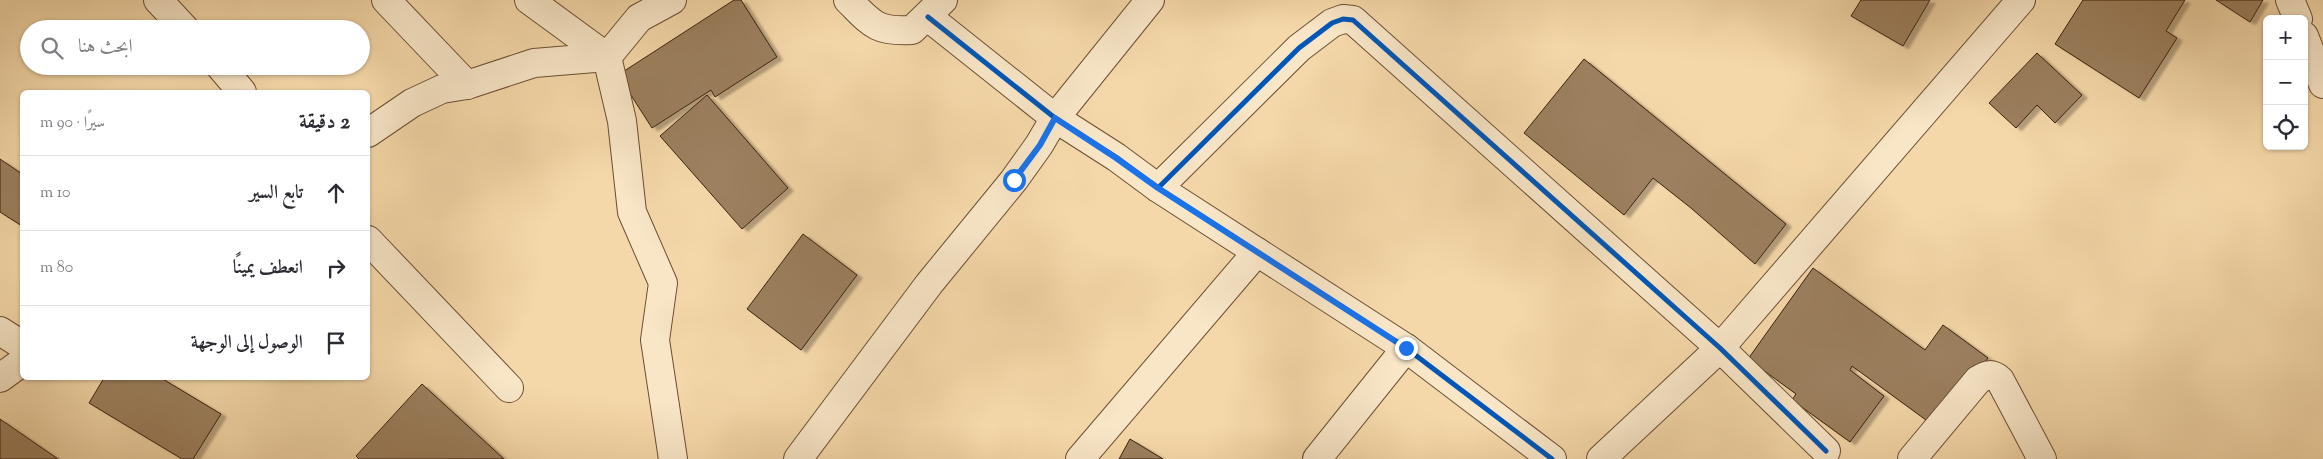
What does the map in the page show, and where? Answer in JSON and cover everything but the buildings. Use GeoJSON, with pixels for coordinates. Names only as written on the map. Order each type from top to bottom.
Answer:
{"type":"FeatureCollection","features":[{"type":"Feature","properties":{"kind":"street"},"geometry":{"type":"LineString","coordinates":[[158,0],[177,20]]}},
{"type":"Feature","properties":{"kind":"street"},"geometry":{"type":"LineString","coordinates":[[386,0],[467,86]]}},
{"type":"Feature","properties":{"kind":"street"},"geometry":{"type":"LineString","coordinates":[[529,0],[608,57],[622,121],[632,212],[663,284],[655,340],[673,459]]}},
{"type":"Feature","properties":{"kind":"street"},"geometry":{"type":"LineString","coordinates":[[370,132],[412,103],[442,89],[467,86],[534,63],[608,57],[639,18],[672,0]]}},
{"type":"Feature","properties":{"kind":"street"},"geometry":{"type":"LineString","coordinates":[[848,0],[873,25],[891,31],[912,30],[936,9],[1055,118],[1158,188],[1406,348],[1552,459]]}},
{"type":"Feature","properties":{"kind":"street"},"geometry":{"type":"LineString","coordinates":[[798,459],[929,284],[1014,180],[1040,145],[1055,118],[1150,0]]}},
{"type":"Feature","properties":{"kind":"street"},"geometry":{"type":"LineString","coordinates":[[1601,459],[1720,348],[2021,0]]}},
{"type":"Feature","properties":{"kind":"street"},"geometry":{"type":"LineString","coordinates":[[2290,0],[2296,15]]}},
{"type":"Feature","properties":{"kind":"street"},"geometry":{"type":"LineString","coordinates":[[1158,188],[1299,48],[1332,23],[1353,20],[1720,348],[1826,451]]}},
{"type":"Feature","properties":{"kind":"street"},"geometry":{"type":"LineString","coordinates":[[2308,46],[2323,84]]}},
{"type":"Feature","properties":{"kind":"street"},"geometry":{"type":"LineString","coordinates":[[228,75],[240,90]]}},
{"type":"Feature","properties":{"kind":"street"},"geometry":{"type":"LineString","coordinates":[[370,242],[509,388]]}},
{"type":"Feature","properties":{"kind":"street"},"geometry":{"type":"LineString","coordinates":[[1080,459],[1257,252]]}},
{"type":"Feature","properties":{"kind":"street"},"geometry":{"type":"LineString","coordinates":[[0,331],[20,343]]}},
{"type":"Feature","properties":{"kind":"street"},"geometry":{"type":"LineString","coordinates":[[1317,459],[1406,348]]}},
{"type":"Feature","properties":{"kind":"street"},"geometry":{"type":"LineString","coordinates":[[0,378],[20,363]]}},
{"type":"Feature","properties":{"kind":"street"},"geometry":{"type":"LineString","coordinates":[[1912,459],[1978,380],[1986,374],[1994,375],[2000,380],[2042,459]]}},
{"type":"Feature","properties":{"kind":"cycle path"},"geometry":{"type":"LineString","coordinates":[[928,17],[1055,118],[1116,157],[1158,188],[1406,348],[1552,459]]}},
{"type":"Feature","properties":{"kind":"cycle path"},"geometry":{"type":"LineString","coordinates":[[1158,188],[1299,48],[1332,23],[1343,19],[1353,20],[1720,348],[1826,451]]}},
{"type":"Feature","properties":{"kind":"route"},"geometry":{"type":"LineString","coordinates":[[1014,180],[1040,145],[1055,118],[1158,188],[1406,348]]}}]}
